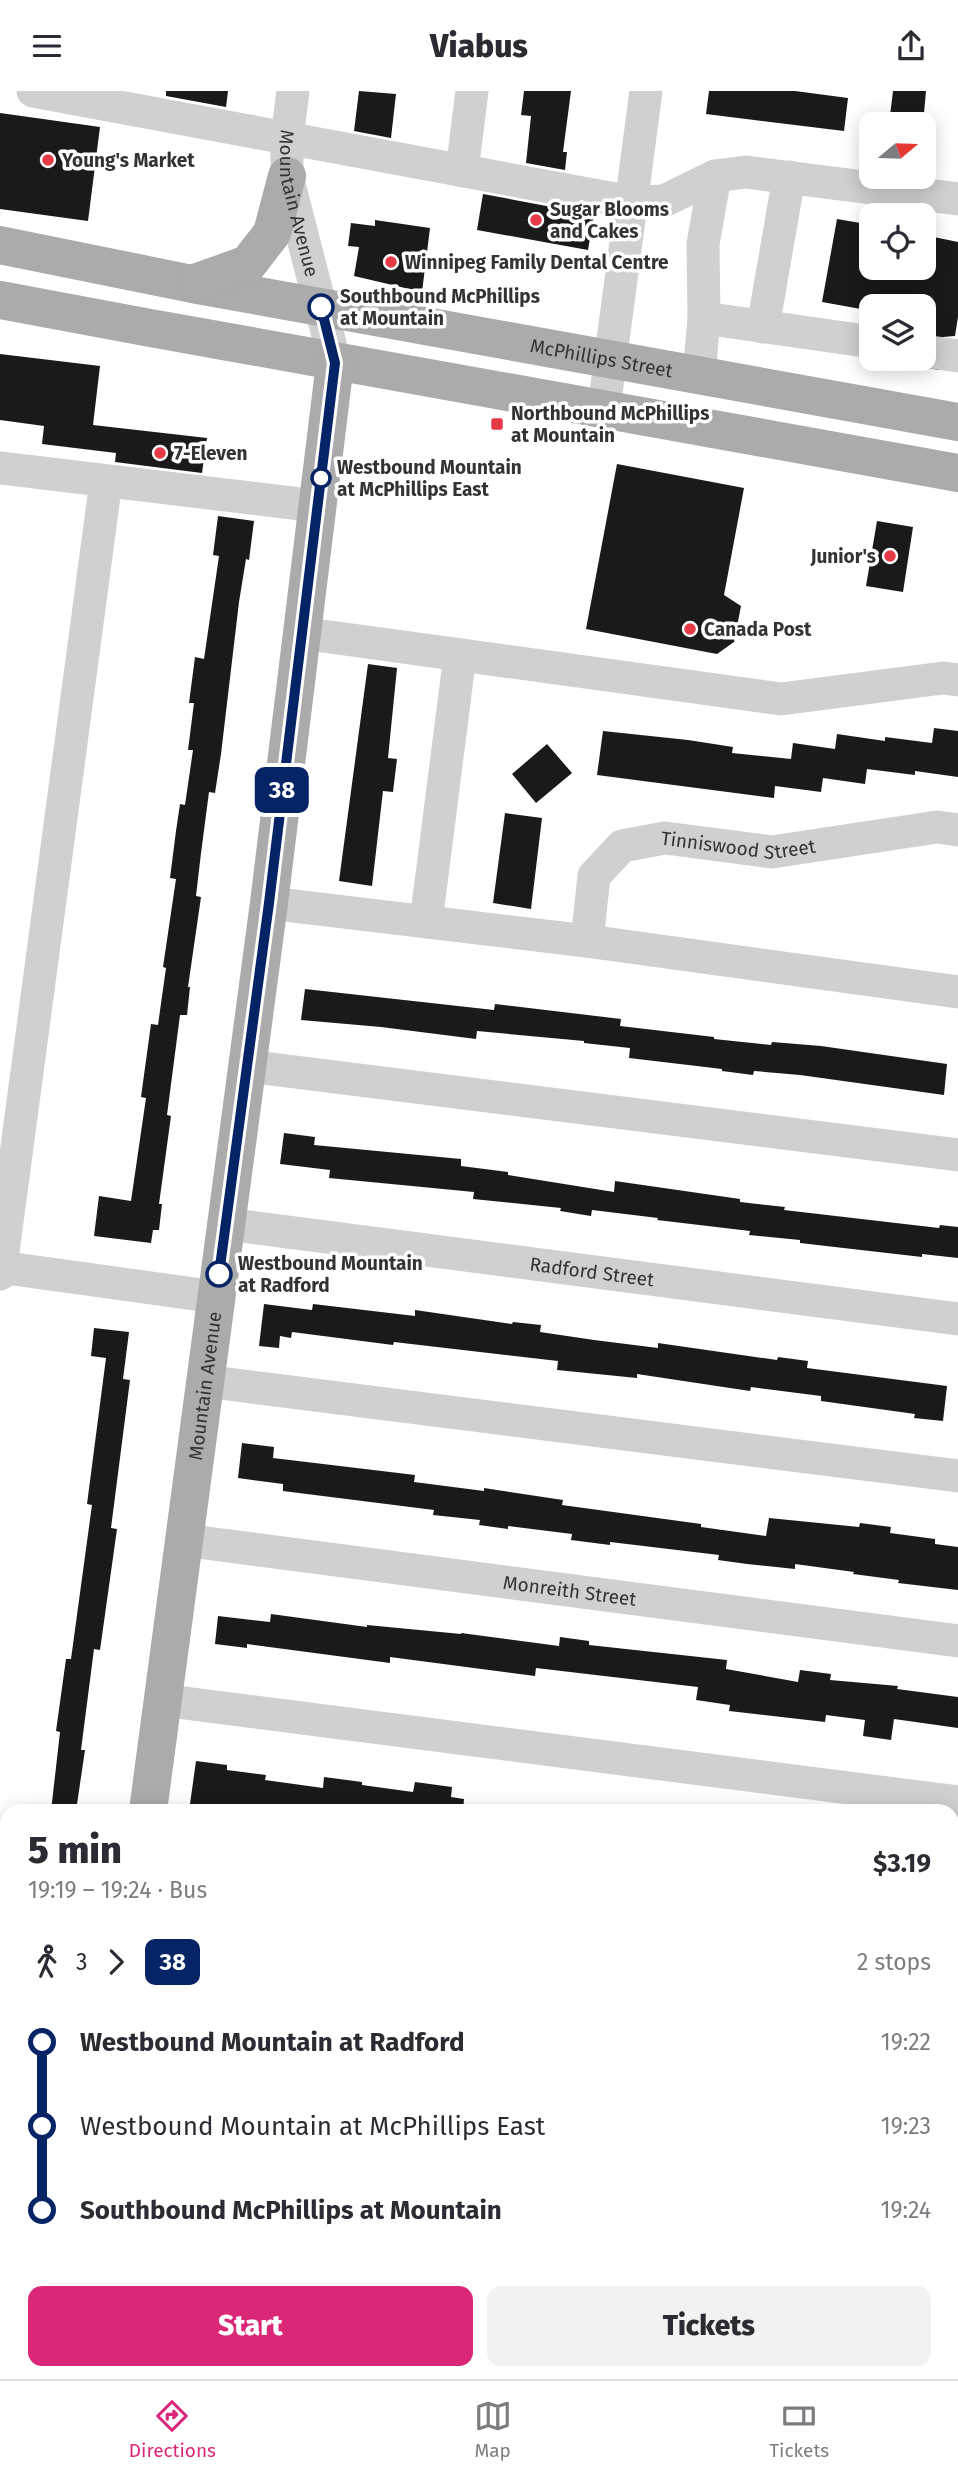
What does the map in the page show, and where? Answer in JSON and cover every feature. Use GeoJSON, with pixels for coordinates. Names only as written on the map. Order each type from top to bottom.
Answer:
{"type":"FeatureCollection","features":[{"type":"Feature","properties":{"kind":"main road"},"geometry":{"type":"LineString","coordinates":[[192,284],[248,264],[272,233],[287,176]]}},
{"type":"Feature","properties":{"kind":"main road","name":"McPhillips Street"},"geometry":{"type":"LineString","coordinates":[[0,245],[192,284],[958,422]]}},
{"type":"Feature","properties":{"kind":"main road"},"geometry":{"type":"LineString","coordinates":[[0,300],[335,363],[604,408],[958,473]]}},
{"type":"Feature","properties":{"kind":"main road","name":"Mountain Avenue"},"geometry":{"type":"LineString","coordinates":[[149,1804],[269,903],[335,363]]}},
{"type":"Feature","properties":{"kind":"street"},"geometry":{"type":"LineString","coordinates":[[33,91],[118,99],[287,138],[631,202],[664,201],[715,176],[746,172],[958,199]]}},
{"type":"Feature","properties":{"kind":"street","name":"Mountain Avenue"},"geometry":{"type":"LineString","coordinates":[[293,91],[287,138],[287,176],[335,363]]}},
{"type":"Feature","properties":{"kind":"street"},"geometry":{"type":"LineString","coordinates":[[462,171],[472,91]]}},
{"type":"Feature","properties":{"kind":"street"},"geometry":{"type":"LineString","coordinates":[[604,408],[646,91]]}},
{"type":"Feature","properties":{"kind":"street"},"geometry":{"type":"LineString","coordinates":[[699,376],[704,318],[704,244],[715,176]]}},
{"type":"Feature","properties":{"kind":"street"},"geometry":{"type":"LineString","coordinates":[[763,327],[789,177]]}},
{"type":"Feature","properties":{"kind":"street"},"geometry":{"type":"LineString","coordinates":[[704,318],[859,340]]}},
{"type":"Feature","properties":{"kind":"street"},"geometry":{"type":"LineString","coordinates":[[0,468],[317,506]]}},
{"type":"Feature","properties":{"kind":"street"},"geometry":{"type":"LineString","coordinates":[[0,1274],[106,481]]}},
{"type":"Feature","properties":{"kind":"street"},"geometry":{"type":"LineString","coordinates":[[301,633],[781,699],[943,678],[958,680]]}},
{"type":"Feature","properties":{"kind":"street"},"geometry":{"type":"LineString","coordinates":[[426,922],[460,655]]}},
{"type":"Feature","properties":{"kind":"street","name":"Tinniswood Street"},"geometry":{"type":"LineString","coordinates":[[587,941],[594,876],[622,846],[665,838],[772,852],[937,827],[958,830]]}},
{"type":"Feature","properties":{"kind":"street"},"geometry":{"type":"LineString","coordinates":[[269,903],[587,941],[958,992]]}},
{"type":"Feature","properties":{"kind":"street"},"geometry":{"type":"LineString","coordinates":[[247,1066],[958,1155]]}},
{"type":"Feature","properties":{"kind":"street","name":"Radford Street"},"geometry":{"type":"LineString","coordinates":[[226,1224],[958,1319]]}},
{"type":"Feature","properties":{"kind":"street"},"geometry":{"type":"LineString","coordinates":[[0,1267],[216,1297]]}},
{"type":"Feature","properties":{"kind":"street"},"geometry":{"type":"LineString","coordinates":[[204,1381],[958,1476]]}},
{"type":"Feature","properties":{"kind":"street","name":"Monreith Street"},"geometry":{"type":"LineString","coordinates":[[183,1540],[958,1641]]}},
{"type":"Feature","properties":{"kind":"street"},"geometry":{"type":"LineString","coordinates":[[161,1700],[958,1802]]}},
{"type":"Feature","properties":{"kind":"building"},"geometry":{"type":"Polygon","coordinates":[[[166,91],[228,91],[226,107],[166,96],[166,91]]]}},
{"type":"Feature","properties":{"kind":"building"},"geometry":{"type":"Polygon","coordinates":[[[359,91],[396,94],[391,138],[354,131],[359,91]]]}},
{"type":"Feature","properties":{"kind":"building"},"geometry":{"type":"Polygon","coordinates":[[[524,91],[571,91],[563,152],[567,152],[565,170],[526,163],[531,116],[521,115],[524,91]]]}},
{"type":"Feature","properties":{"kind":"building"},"geometry":{"type":"Polygon","coordinates":[[[709,91],[795,91],[848,98],[844,131],[706,114],[709,91]]]}},
{"type":"Feature","properties":{"kind":"building"},"geometry":{"type":"Polygon","coordinates":[[[893,91],[926,91],[924,112],[890,112],[893,91]]]}},
{"type":"Feature","properties":{"kind":"building","name":"Young's Market"},"geometry":{"type":"Polygon","coordinates":[[[0,113],[100,127],[88,221],[0,209],[0,113]]]}},
{"type":"Feature","properties":{"kind":"building","name":"Sugar Blooms and Cakes"},"geometry":{"type":"Polygon","coordinates":[[[483,194],[594,215],[588,250],[477,230],[483,194]]]}},
{"type":"Feature","properties":{"kind":"building"},"geometry":{"type":"Polygon","coordinates":[[[837,219],[859,223],[859,280],[936,280],[936,237],[958,242],[958,317],[955,336],[943,337],[936,344],[936,294],[859,294],[859,309],[822,302],[837,219]]]}},
{"type":"Feature","properties":{"kind":"building","name":"Winnipeg Family Dental Centre"},"geometry":{"type":"Polygon","coordinates":[[[375,220],[430,228],[422,292],[354,276],[359,247],[348,246],[351,223],[375,226],[375,220]]]}},
{"type":"Feature","properties":{"kind":"building"},"geometry":{"type":"Polygon","coordinates":[[[0,354],[100,366],[93,425],[207,438],[202,473],[115,462],[116,453],[42,444],[44,426],[0,420],[0,354]]]}},
{"type":"Feature","properties":{"kind":"building"},"geometry":{"type":"Polygon","coordinates":[[[617,464],[744,488],[724,595],[741,606],[734,642],[717,654],[586,629],[617,464]]]}},
{"type":"Feature","properties":{"kind":"building"},"geometry":{"type":"Polygon","coordinates":[[[218,516],[254,521],[249,560],[246,559],[239,602],[215,793],[209,792],[196,896],[201,897],[188,987],[187,1015],[180,1015],[167,1115],[171,1116],[159,1204],[162,1204],[159,1230],[153,1230],[151,1243],[94,1236],[99,1196],[131,1201],[146,1098],[141,1097],[151,1024],[158,1025],[166,968],[163,967],[176,879],[170,878],[176,831],[180,804],[185,805],[193,750],[188,750],[194,703],[189,703],[195,657],[204,659],[219,556],[213,555],[218,516]]]}},
{"type":"Feature","properties":{"kind":"building","name":"Junior's"},"geometry":{"type":"Polygon","coordinates":[[[877,521],[913,527],[903,592],[866,586],[877,521]]]}},
{"type":"Feature","properties":{"kind":"building"},"geometry":{"type":"Polygon","coordinates":[[[368,664],[397,668],[388,758],[397,759],[393,792],[383,791],[372,886],[339,881],[368,664]]]}},
{"type":"Feature","properties":{"kind":"building"},"geometry":{"type":"Polygon","coordinates":[[[934,728],[958,731],[958,777],[915,771],[915,775],[867,769],[865,784],[823,778],[821,792],[775,786],[774,798],[597,775],[603,731],[688,740],[733,747],[732,753],[791,759],[793,743],[835,749],[837,734],[885,741],[885,737],[932,743],[934,728]]]}},
{"type":"Feature","properties":{"kind":"building"},"geometry":{"type":"Polygon","coordinates":[[[547,744],[572,773],[536,803],[512,774],[547,744]]]}},
{"type":"Feature","properties":{"kind":"building"},"geometry":{"type":"Polygon","coordinates":[[[505,813],[542,818],[531,909],[493,903],[505,813]]]}},
{"type":"Feature","properties":{"kind":"building"},"geometry":{"type":"Polygon","coordinates":[[[305,989],[494,1010],[495,1004],[621,1019],[620,1026],[714,1039],[771,1045],[772,1042],[821,1046],[947,1064],[944,1095],[800,1075],[754,1071],[753,1075],[629,1058],[630,1048],[584,1041],[477,1031],[476,1039],[301,1020],[305,989]]]}},
{"type":"Feature","properties":{"kind":"building"},"geometry":{"type":"Polygon","coordinates":[[[284,1133],[315,1137],[314,1145],[461,1159],[461,1166],[614,1192],[615,1181],[740,1199],[740,1202],[785,1207],[784,1210],[939,1228],[940,1225],[958,1227],[958,1258],[922,1254],[922,1257],[800,1243],[800,1240],[749,1235],[750,1231],[657,1220],[658,1218],[592,1210],[591,1216],[560,1211],[561,1208],[473,1199],[474,1192],[329,1178],[330,1170],[280,1164],[284,1133]]]}},
{"type":"Feature","properties":{"kind":"building"},"geometry":{"type":"Polygon","coordinates":[[[264,1304],[312,1310],[313,1304],[415,1316],[415,1310],[512,1324],[541,1325],[540,1332],[594,1340],[658,1348],[658,1343],[777,1360],[778,1357],[808,1361],[807,1368],[947,1386],[943,1421],[914,1418],[915,1414],[821,1401],[821,1396],[751,1387],[750,1391],[637,1374],[637,1378],[557,1370],[558,1361],[394,1342],[393,1345],[292,1332],[291,1338],[280,1336],[279,1348],[259,1346],[264,1304]]]}},
{"type":"Feature","properties":{"kind":"building"},"geometry":{"type":"Polygon","coordinates":[[[94,1328],[129,1332],[123,1379],[130,1380],[111,1528],[117,1529],[100,1650],[94,1649],[77,1804],[52,1804],[60,1732],[56,1731],[66,1659],[71,1659],[92,1505],[87,1504],[106,1358],[91,1356],[94,1328]]]}},
{"type":"Feature","properties":{"kind":"building"},"geometry":{"type":"Polygon","coordinates":[[[242,1443],[274,1447],[273,1458],[415,1475],[414,1482],[484,1491],[484,1488],[563,1500],[562,1505],[766,1536],[769,1518],[859,1527],[860,1523],[891,1527],[890,1533],[935,1539],[935,1544],[958,1547],[958,1590],[898,1583],[899,1580],[795,1564],[795,1569],[747,1564],[718,1560],[719,1555],[571,1540],[572,1534],[479,1525],[480,1520],[433,1515],[434,1510],[283,1491],[283,1484],[238,1478],[242,1443]]]}},
{"type":"Feature","properties":{"kind":"building"},"geometry":{"type":"Polygon","coordinates":[[[271,1614],[367,1627],[461,1633],[559,1646],[560,1637],[589,1641],[589,1645],[727,1660],[726,1669],[798,1682],[800,1670],[831,1674],[830,1680],[898,1686],[897,1689],[958,1697],[958,1728],[894,1719],[891,1740],[863,1736],[865,1720],[826,1715],[825,1722],[729,1711],[730,1705],[696,1700],[698,1687],[536,1668],[535,1676],[390,1657],[390,1663],[247,1644],[247,1648],[215,1644],[218,1616],[270,1622],[271,1614]]]}},
{"type":"Feature","properties":{"kind":"building"},"geometry":{"type":"Polygon","coordinates":[[[196,1761],[227,1765],[227,1770],[266,1775],[265,1780],[323,1788],[324,1777],[413,1792],[415,1782],[452,1787],[451,1797],[464,1799],[464,1804],[190,1804],[196,1761]]]}},
{"type":"Feature","properties":{"kind":"tunnel"},"geometry":{"type":"LineString","coordinates":[[936,353],[951,355]]}},
{"type":"Feature","properties":{"kind":"bus line","name":"38"},"geometry":{"type":"LineString","coordinates":[[219,1274],[269,903],[335,363],[321,307]]}},
{"type":"Feature","properties":{"kind":"place","name":"Young's Market"},"geometry":{"type":"Point","coordinates":[48,160]}},
{"type":"Feature","properties":{"kind":"place","name":"Sugar Blooms and Cakes"},"geometry":{"type":"Point","coordinates":[536,220]}},
{"type":"Feature","properties":{"kind":"place","name":"Winnipeg Family Dental Centre"},"geometry":{"type":"Point","coordinates":[391,262]}},
{"type":"Feature","properties":{"kind":"place","name":"Southbound McPhillips at Mountain"},"geometry":{"type":"Point","coordinates":[321,307]}},
{"type":"Feature","properties":{"kind":"place","name":"Northbound McPhillips at Mountain"},"geometry":{"type":"Point","coordinates":[497,424]}},
{"type":"Feature","properties":{"kind":"place","name":"7-Eleven"},"geometry":{"type":"Point","coordinates":[160,453]}},
{"type":"Feature","properties":{"kind":"place","name":"Westbound Mountain at McPhillips East"},"geometry":{"type":"Point","coordinates":[321,478]}},
{"type":"Feature","properties":{"kind":"place","name":"Junior's"},"geometry":{"type":"Point","coordinates":[890,556]}},
{"type":"Feature","properties":{"kind":"place","name":"Canada Post"},"geometry":{"type":"Point","coordinates":[690,629]}},
{"type":"Feature","properties":{"kind":"place","name":"Westbound Mountain at Radford"},"geometry":{"type":"Point","coordinates":[219,1274]}}]}
